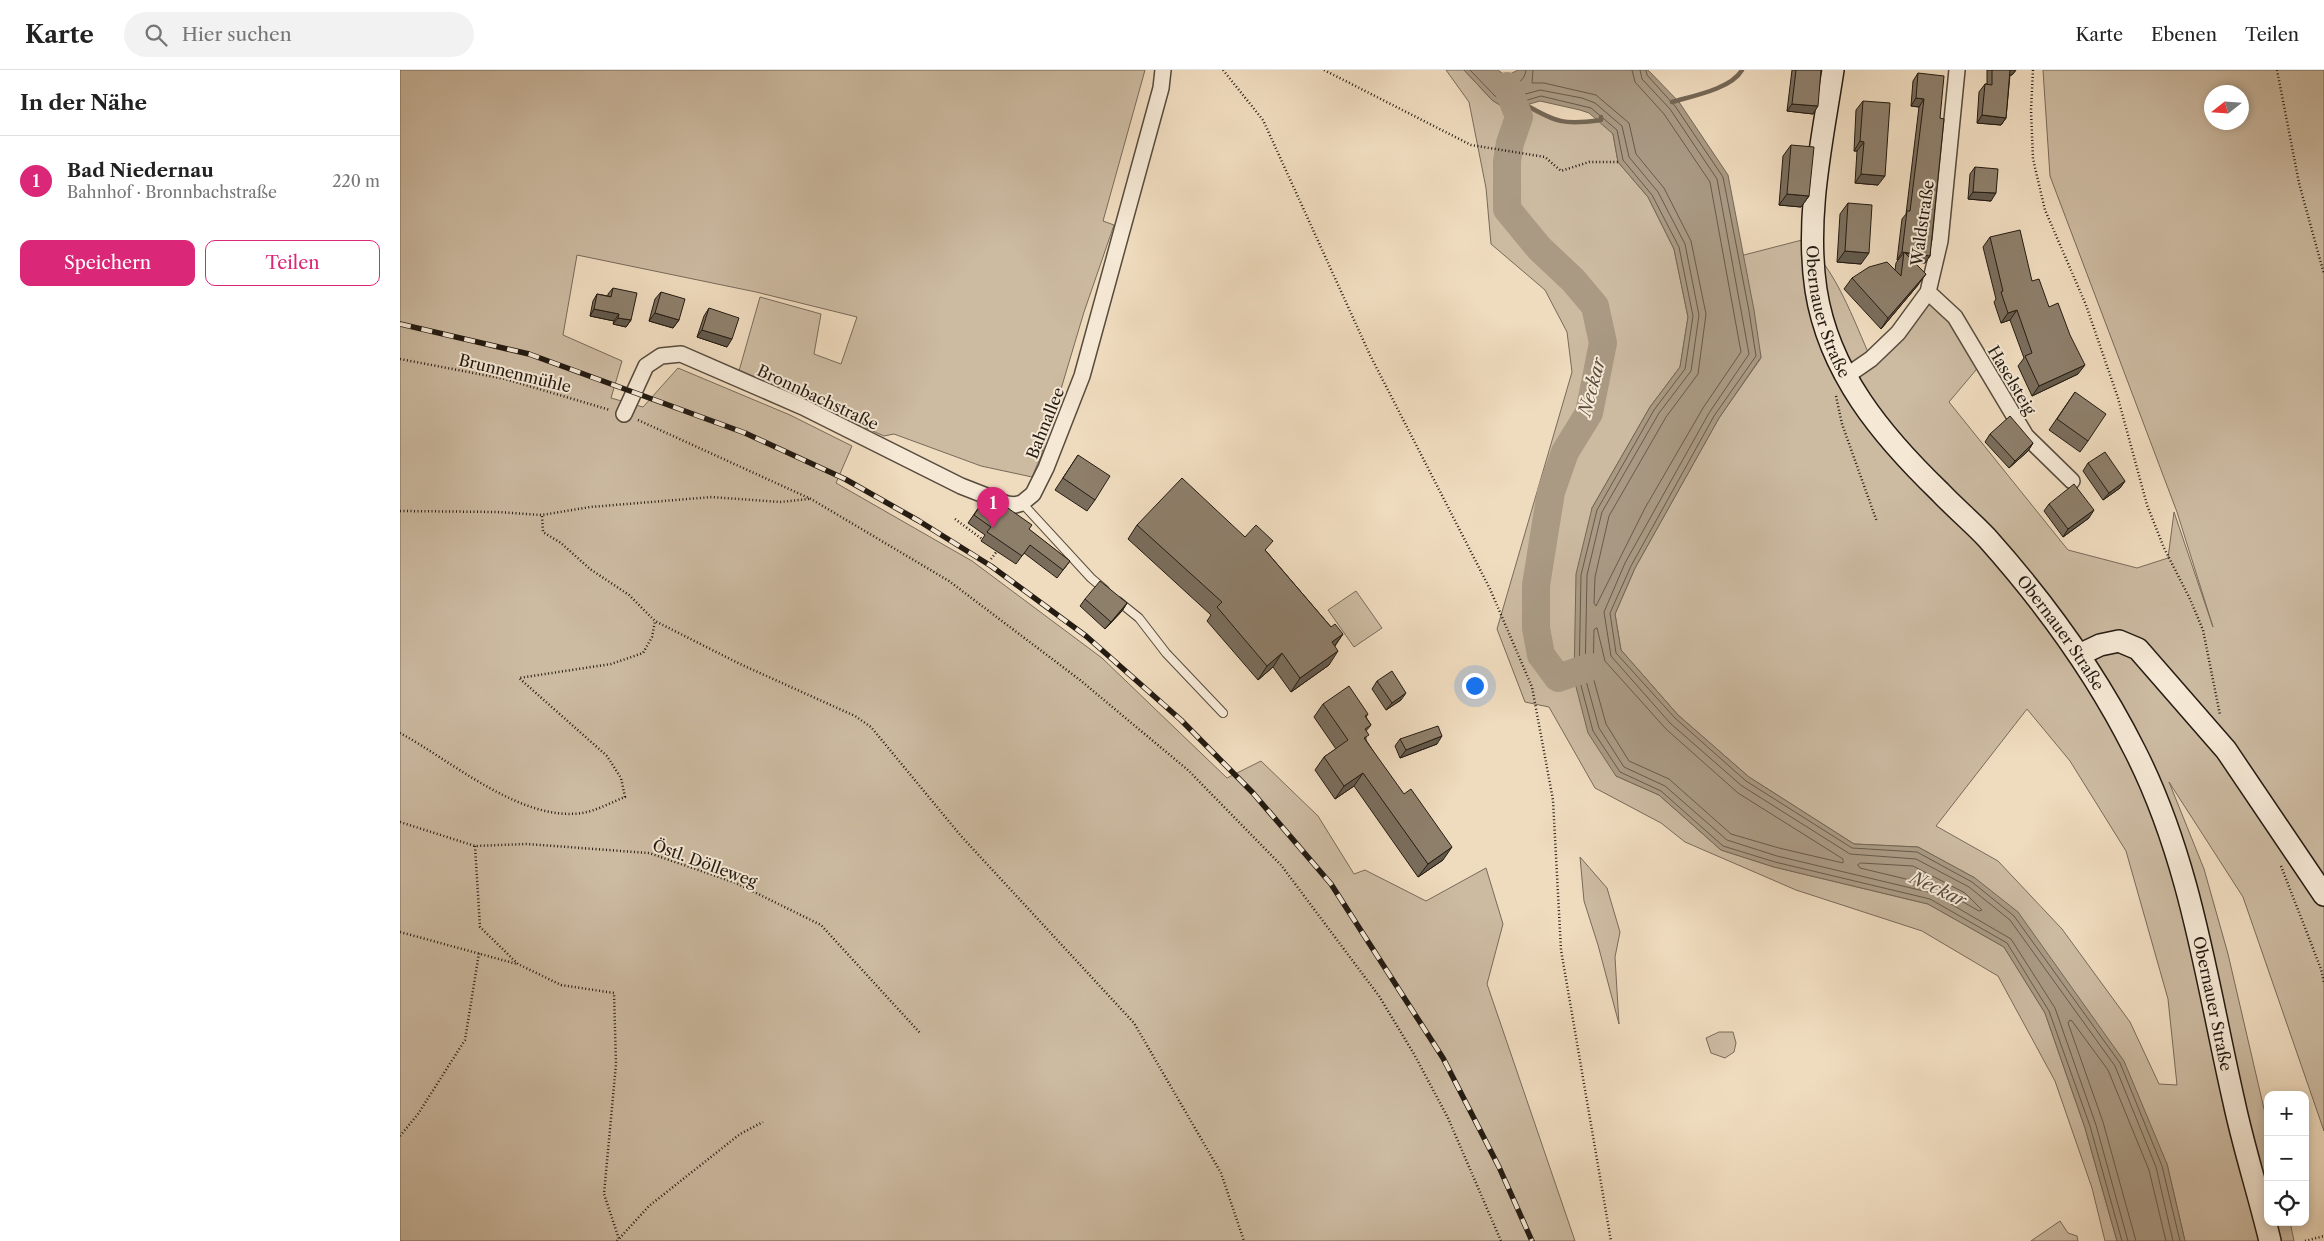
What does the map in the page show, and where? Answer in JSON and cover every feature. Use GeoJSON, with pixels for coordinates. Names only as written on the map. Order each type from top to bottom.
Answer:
{"type":"FeatureCollection","features":[{"type":"Feature","properties":{"kind":"main road","name":"Obernauer Straße"},"geometry":{"type":"LineString","coordinates":[[1833,70],[1815,192],[1812,248],[1816,293],[1826,330],[1845,377],[1868,414],[1901,453],[1984,534],[2025,582],[2079,654],[2106,696],[2137,754],[2163,817],[2184,878],[2203,955],[2234,1104],[2270,1241]]}},
{"type":"Feature","properties":{"kind":"main road"},"geometry":{"type":"LineString","coordinates":[[2079,654],[2100,644],[2119,641],[2138,650],[2226,750],[2324,895]]}},
{"type":"Feature","properties":{"kind":"street","name":"Bahnallee"},"geometry":{"type":"LineString","coordinates":[[1022,503],[1033,494],[1046,468],[1082,376],[1161,88],[1163,70]]}},
{"type":"Feature","properties":{"kind":"street","name":"Waldstraße"},"geometry":{"type":"LineString","coordinates":[[1845,377],[1871,359],[1898,333],[1928,292],[1940,241],[1957,70]]}},
{"type":"Feature","properties":{"kind":"street","name":"Haselsteig"},"geometry":{"type":"LineString","coordinates":[[1928,292],[1955,317],[2026,436],[2072,481]]}},
{"type":"Feature","properties":{"kind":"street","name":"Bronnbachstraße"},"geometry":{"type":"LineString","coordinates":[[624,414],[646,366],[661,356],[681,354],[803,407],[960,486],[1007,504],[1015,505],[1022,503]]}},
{"type":"Feature","properties":{"kind":"lane"},"geometry":{"type":"LineString","coordinates":[[1022,503],[1090,578],[1139,618],[1171,659],[1223,713]]}},
{"type":"Feature","properties":{"kind":"path"},"geometry":{"type":"LineString","coordinates":[[1223,70],[1263,120],[1370,355],[1490,589],[1532,687],[1553,800],[1561,950],[1611,1241]]}},
{"type":"Feature","properties":{"kind":"path"},"geometry":{"type":"LineString","coordinates":[[1324,70],[1471,145],[1545,157],[1561,171],[1589,162],[1618,162]]}},
{"type":"Feature","properties":{"kind":"path"},"geometry":{"type":"LineString","coordinates":[[2033,70],[2031,110],[2033,159],[2045,210],[2086,305],[2118,398],[2147,505],[2164,548],[2190,599],[2203,630],[2221,721]]}},
{"type":"Feature","properties":{"kind":"path"},"geometry":{"type":"LineString","coordinates":[[2278,70],[2298,183],[2324,274]]}},
{"type":"Feature","properties":{"kind":"path","name":"Brunnenmühle"},"geometry":{"type":"LineString","coordinates":[[400,359],[506,379],[624,414],[811,499],[949,581],[1080,680],[1189,771],[1281,865],[1379,996],[1414,1054],[1448,1118],[1501,1241]]}},
{"type":"Feature","properties":{"kind":"path"},"geometry":{"type":"LineString","coordinates":[[1845,377],[1835,395],[1842,424],[1877,522]]}},
{"type":"Feature","properties":{"kind":"path"},"geometry":{"type":"LineString","coordinates":[[400,511],[498,512],[542,515],[590,507],[712,497],[780,502],[811,499]]}},
{"type":"Feature","properties":{"kind":"path"},"geometry":{"type":"LineString","coordinates":[[542,515],[543,532],[561,542],[590,569],[629,595],[655,621],[740,664],[855,716],[871,727],[960,836],[1134,1023],[1221,1173],[1244,1241]]}},
{"type":"Feature","properties":{"kind":"path"},"geometry":{"type":"LineString","coordinates":[[955,519],[982,539]]}},
{"type":"Feature","properties":{"kind":"path"},"geometry":{"type":"LineString","coordinates":[[991,559],[997,551]]}},
{"type":"Feature","properties":{"kind":"path"},"geometry":{"type":"LineString","coordinates":[[400,733],[426,747],[482,785],[525,805],[552,812],[582,813],[625,797],[621,778],[607,756],[519,678],[611,664],[643,653],[652,637],[655,621]]}},
{"type":"Feature","properties":{"kind":"path","name":"Östl. Dölleweg"},"geometry":{"type":"LineString","coordinates":[[400,822],[475,846],[526,844],[649,853],[736,882],[821,925],[921,1034]]}},
{"type":"Feature","properties":{"kind":"path"},"geometry":{"type":"LineString","coordinates":[[475,846],[480,927],[518,964]]}},
{"type":"Feature","properties":{"kind":"path"},"geometry":{"type":"LineString","coordinates":[[2279,861],[2321,969],[2324,983]]}},
{"type":"Feature","properties":{"kind":"path"},"geometry":{"type":"LineString","coordinates":[[400,932],[518,964],[561,985],[614,993],[616,1064],[604,1194],[618,1240]]}},
{"type":"Feature","properties":{"kind":"path"},"geometry":{"type":"LineString","coordinates":[[400,1136],[418,1114],[465,1040],[478,954]]}},
{"type":"Feature","properties":{"kind":"path"},"geometry":{"type":"LineString","coordinates":[[618,1240],[649,1206],[740,1134],[763,1122]]}},
{"type":"Feature","properties":{"kind":"path"},"geometry":{"type":"LineString","coordinates":[[2305,1241],[2324,1236]]}},
{"type":"Feature","properties":{"kind":"shaded area"},"geometry":{"type":"Polygon","coordinates":[[[400,70],[1145,70],[1103,221],[1114,225],[1084,312],[1041,456],[1032,477],[981,466],[894,434],[884,436],[739,371],[760,297],[821,314],[814,354],[841,364],[857,317],[756,292],[577,255],[563,335],[622,361],[611,398],[643,407],[678,368],[790,415],[852,446],[836,483],[972,561],[1102,658],[1227,778],[1261,761],[1318,816],[1354,874],[1365,870],[1426,901],[1486,868],[1503,924],[1487,984],[1575,1241],[400,1241],[400,70]]]}},
{"type":"Feature","properties":{"kind":"shaded area"},"geometry":{"type":"Polygon","coordinates":[[[1446,70],[1464,70],[1492,100],[1519,117],[1526,105],[1546,116],[1562,121],[1601,120],[1613,134],[1618,162],[1648,197],[1674,249],[1688,317],[1680,367],[1650,407],[1592,508],[1616,776],[1659,795],[1721,850],[1774,867],[1928,904],[2004,947],[2045,1013],[2085,1128],[2117,1241],[2105,1241],[2092,1188],[2055,1081],[1998,976],[1922,931],[1796,890],[1685,842],[1661,823],[1595,788],[1549,707],[1525,702],[1497,629],[1572,372],[1567,332],[1545,290],[1491,244],[1486,188],[1469,102],[1446,70]]]}},
{"type":"Feature","properties":{"kind":"shaded area"},"geometry":{"type":"Polygon","coordinates":[[[2043,70],[2324,70],[2324,1131],[2243,897],[2169,782],[2204,869],[2228,954],[2264,1109],[2264,1226],[2291,1226],[2294,1241],[2185,1241],[2167,1164],[1975,878],[1918,847],[1854,844],[1749,777],[1678,715],[1621,650],[1615,614],[1635,568],[1719,418],[1761,358],[1740,256],[1802,240],[1814,251],[1834,279],[1871,359],[1928,292],[1981,364],[1949,402],[2068,550],[2137,568],[2168,558],[2174,512],[2213,627],[2177,512],[2050,176],[2043,70]],[[2027,709],[1936,826],[1998,861],[2062,929],[2130,1022],[2159,1084],[2177,1085],[2168,999],[2126,851],[2070,761],[2027,709]]]}},
{"type":"Feature","properties":{"kind":"shaded area"},"geometry":{"type":"Polygon","coordinates":[[[1356,591],[1382,628],[1354,647],[1328,610],[1356,591]]]}},
{"type":"Feature","properties":{"kind":"shaded area"},"geometry":{"type":"Polygon","coordinates":[[[1580,857],[1607,888],[1620,932],[1615,957],[1619,1024],[1584,901],[1580,857]]]}},
{"type":"Feature","properties":{"kind":"shaded area"},"geometry":{"type":"Polygon","coordinates":[[[1719,1032],[1733,1032],[1736,1043],[1734,1052],[1725,1058],[1711,1053],[1706,1038],[1719,1032]]]}},
{"type":"Feature","properties":{"kind":"shaded area"},"geometry":{"type":"Polygon","coordinates":[[[2060,1221],[2068,1233],[2077,1236],[2078,1241],[2031,1241],[2060,1221]]]}},
{"type":"Feature","properties":{"kind":"water"},"geometry":{"type":"Polygon","coordinates":[[[1464,70],[1498,70],[1506,76],[1518,70],[1648,70],[1679,102],[1728,175],[1761,357],[1719,418],[1635,568],[1615,614],[1621,650],[1678,715],[1749,777],[1854,844],[1918,847],[1975,878],[2018,912],[2124,1061],[2167,1164],[2185,1241],[2117,1241],[2085,1128],[2045,1013],[2004,947],[1928,904],[1774,867],[1721,850],[1659,795],[1616,776],[1588,733],[1574,679],[1576,574],[1592,508],[1650,407],[1680,367],[1688,317],[1674,249],[1648,197],[1618,162],[1613,134],[1589,113],[1540,101],[1526,105],[1519,117],[1492,100],[1464,70]]]}},
{"type":"Feature","properties":{"kind":"building"},"geometry":{"type":"Polygon","coordinates":[[[1796,70],[1821,70],[1818,106],[1792,104],[1796,70]]]}},
{"type":"Feature","properties":{"kind":"building"},"geometry":{"type":"Polygon","coordinates":[[[1992,70],[2010,70],[2006,118],[1982,115],[1985,84],[1992,85],[1992,70]]]}},
{"type":"Feature","properties":{"kind":"building"},"geometry":{"type":"Polygon","coordinates":[[[1918,73],[1944,76],[1940,118],[1944,119],[1930,256],[1902,252],[1907,211],[1910,211],[1924,99],[1916,98],[1918,73]]]}},
{"type":"Feature","properties":{"kind":"building"},"geometry":{"type":"Polygon","coordinates":[[[1863,101],[1890,103],[1885,176],[1861,174],[1864,142],[1860,141],[1863,101]]]}},
{"type":"Feature","properties":{"kind":"building"},"geometry":{"type":"Polygon","coordinates":[[[1791,145],[1814,147],[1809,196],[1787,194],[1791,145]]]}},
{"type":"Feature","properties":{"kind":"building"},"geometry":{"type":"Polygon","coordinates":[[[1975,167],[1998,169],[1996,193],[1973,192],[1975,167]]]}},
{"type":"Feature","properties":{"kind":"building"},"geometry":{"type":"Polygon","coordinates":[[[1848,203],[1872,205],[1869,253],[1845,251],[1848,203]]]}},
{"type":"Feature","properties":{"kind":"building"},"geometry":{"type":"Polygon","coordinates":[[[2020,230],[2032,281],[2039,279],[2049,307],[2058,303],[2070,335],[2085,365],[2039,386],[2025,356],[2032,353],[2017,310],[2008,313],[2001,292],[2003,291],[1990,237],[2020,230]]]}},
{"type":"Feature","properties":{"kind":"building"},"geometry":{"type":"Polygon","coordinates":[[[1904,252],[1926,274],[1888,318],[1852,278],[1869,267],[1887,262],[1901,276],[1904,252]]]}},
{"type":"Feature","properties":{"kind":"building"},"geometry":{"type":"Polygon","coordinates":[[[613,288],[637,293],[631,320],[618,318],[619,314],[594,309],[597,294],[611,297],[613,288]]]}},
{"type":"Feature","properties":{"kind":"building"},"geometry":{"type":"Polygon","coordinates":[[[661,292],[685,299],[679,320],[655,313],[661,292]]]}},
{"type":"Feature","properties":{"kind":"building"},"geometry":{"type":"Polygon","coordinates":[[[709,308],[739,318],[732,339],[702,330],[709,308]]]}},
{"type":"Feature","properties":{"kind":"building"},"geometry":{"type":"Polygon","coordinates":[[[2075,392],[2106,414],[2088,441],[2057,419],[2075,392]]]}},
{"type":"Feature","properties":{"kind":"building"},"geometry":{"type":"Polygon","coordinates":[[[2010,416],[2033,443],[2015,461],[1990,434],[2010,416]]]}},
{"type":"Feature","properties":{"kind":"building"},"geometry":{"type":"Polygon","coordinates":[[[2105,452],[2125,481],[2109,493],[2088,463],[2105,452]]]}},
{"type":"Feature","properties":{"kind":"building"},"geometry":{"type":"Polygon","coordinates":[[[1078,455],[1110,476],[1095,500],[1063,478],[1078,455]]]}},
{"type":"Feature","properties":{"kind":"building"},"geometry":{"type":"Polygon","coordinates":[[[1182,478],[1245,537],[1256,525],[1273,541],[1265,550],[1331,627],[1335,624],[1343,634],[1332,642],[1338,651],[1300,678],[1282,653],[1267,666],[1217,607],[1222,602],[1137,525],[1182,478]]]}},
{"type":"Feature","properties":{"kind":"building"},"geometry":{"type":"Polygon","coordinates":[[[2074,484],[2094,510],[2068,529],[2049,504],[2074,484]]]}},
{"type":"Feature","properties":{"kind":"building"},"geometry":{"type":"Polygon","coordinates":[[[986,497],[1003,509],[1005,506],[1032,525],[1029,529],[1070,561],[1063,570],[1030,545],[1022,556],[987,532],[991,527],[974,515],[986,497]]]}},
{"type":"Feature","properties":{"kind":"building"},"geometry":{"type":"Polygon","coordinates":[[[1100,581],[1127,603],[1111,622],[1085,599],[1100,581]]]}},
{"type":"Feature","properties":{"kind":"building"},"geometry":{"type":"Polygon","coordinates":[[[1392,671],[1406,693],[1392,703],[1377,681],[1392,671]]]}},
{"type":"Feature","properties":{"kind":"building"},"geometry":{"type":"Polygon","coordinates":[[[1349,686],[1368,714],[1365,716],[1371,725],[1365,729],[1369,735],[1364,738],[1404,794],[1411,789],[1452,847],[1428,864],[1363,773],[1344,786],[1324,757],[1348,740],[1323,704],[1349,686]]]}},
{"type":"Feature","properties":{"kind":"building"},"geometry":{"type":"Polygon","coordinates":[[[1438,726],[1442,736],[1406,750],[1400,739],[1438,726]]]}},
{"type":"Feature","properties":{"kind":"waterway"},"geometry":{"type":"LineString","coordinates":[[1672,102],[1720,87],[1737,77],[1742,70]]}},
{"type":"Feature","properties":{"kind":"waterway","name":"Neckar"},"geometry":{"type":"LineString","coordinates":[[1507,86],[1519,117],[1510,143],[1507,161],[1507,209],[1539,248],[1573,280],[1595,306],[1603,343],[1589,413],[1565,452],[1551,492],[1536,585],[1536,628],[1541,655],[1558,678],[1590,667]]}},
{"type":"Feature","properties":{"kind":"waterway"},"geometry":{"type":"LineString","coordinates":[[1524,101],[1526,105],[1546,116],[1562,121],[1589,122],[1601,120],[1601,117]]}},
{"type":"Feature","properties":{"kind":"railway"},"geometry":{"type":"LineString","coordinates":[[400,324],[529,354],[745,433],[845,479],[919,521],[991,566],[1086,636],[1181,720],[1253,793],[1331,884],[1443,1058],[1499,1167],[1532,1241]]}},
{"type":"Feature","properties":{"kind":"place","name":"Bad Niedernau"},"geometry":{"type":"Point","coordinates":[993,528]}}]}
